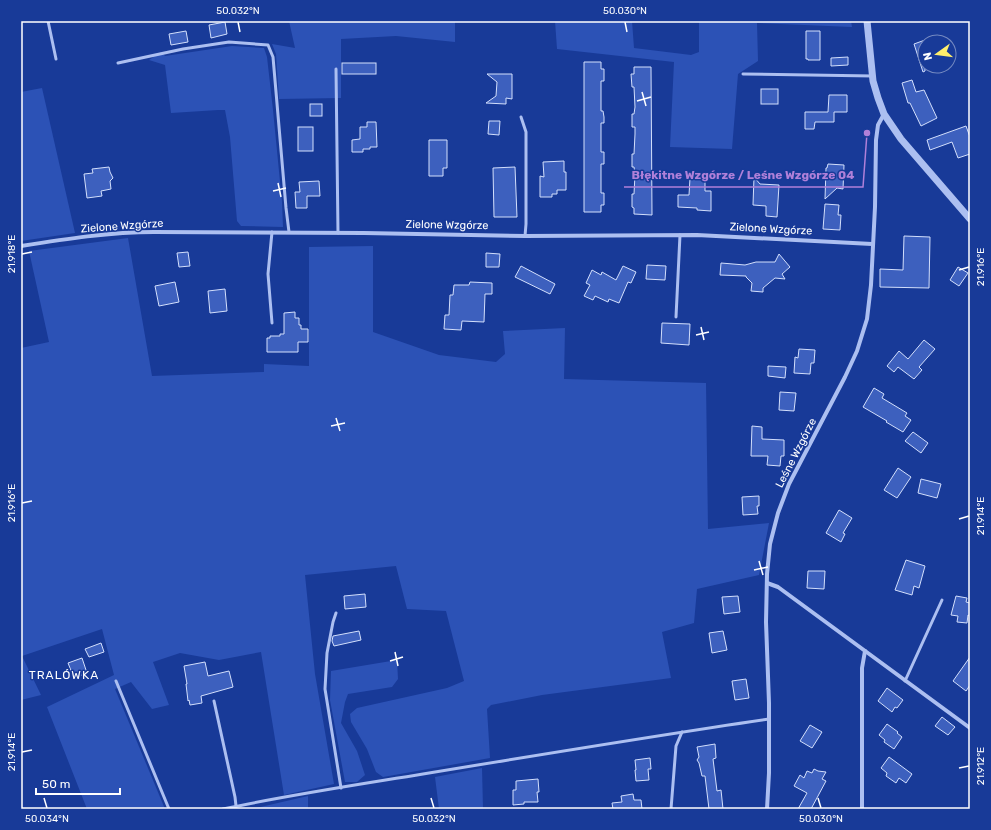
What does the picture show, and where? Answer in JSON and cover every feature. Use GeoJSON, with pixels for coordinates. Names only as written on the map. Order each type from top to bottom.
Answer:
{"type":"FeatureCollection","features":[{"type":"Feature","properties":{"kind":"street"},"geometry":{"type":"LineString","coordinates":[[867,21],[873,76],[878,98],[884,114],[901,139],[969,216]]}},
{"type":"Feature","properties":{"kind":"street","name":"Leśne Wzgórze"},"geometry":{"type":"LineString","coordinates":[[767,809],[769,719],[766,622],[767,574],[770,544],[778,513],[789,484],[846,377],[857,352],[867,319],[871,285],[875,207],[876,140],[878,125],[884,114]]}},
{"type":"Feature","properties":{"kind":"street","name":"Zielone Wzgórze"},"geometry":{"type":"LineString","coordinates":[[21,246],[129,232],[289,232],[525,236],[680,235],[872,244]]}},
{"type":"Feature","properties":{"kind":"street"},"geometry":{"type":"LineString","coordinates":[[767,583],[778,587],[970,728]]}},
{"type":"Feature","properties":{"kind":"street"},"geometry":{"type":"LineString","coordinates":[[862,809],[862,668],[865,651]]}},
{"type":"Feature","properties":{"kind":"lane"},"geometry":{"type":"LineString","coordinates":[[48,21],[56,59]]}},
{"type":"Feature","properties":{"kind":"lane"},"geometry":{"type":"LineString","coordinates":[[118,63],[183,49],[230,42],[268,45],[274,57],[289,232]]}},
{"type":"Feature","properties":{"kind":"lane"},"geometry":{"type":"LineString","coordinates":[[336,69],[338,233]]}},
{"type":"Feature","properties":{"kind":"lane"},"geometry":{"type":"LineString","coordinates":[[743,74],[873,76]]}},
{"type":"Feature","properties":{"kind":"lane"},"geometry":{"type":"LineString","coordinates":[[521,117],[526,132],[525,236]]}},
{"type":"Feature","properties":{"kind":"lane"},"geometry":{"type":"LineString","coordinates":[[272,232],[268,274],[272,324]]}},
{"type":"Feature","properties":{"kind":"lane"},"geometry":{"type":"LineString","coordinates":[[676,317],[680,235]]}},
{"type":"Feature","properties":{"kind":"lane"},"geometry":{"type":"LineString","coordinates":[[905,681],[942,600]]}},
{"type":"Feature","properties":{"kind":"lane"},"geometry":{"type":"LineString","coordinates":[[336,613],[327,653],[324,690],[342,788]]}},
{"type":"Feature","properties":{"kind":"lane"},"geometry":{"type":"LineString","coordinates":[[116,681],[169,809]]}},
{"type":"Feature","properties":{"kind":"lane"},"geometry":{"type":"LineString","coordinates":[[214,701],[236,806]]}},
{"type":"Feature","properties":{"kind":"lane"},"geometry":{"type":"LineString","coordinates":[[223,809],[342,788],[769,719]]}},
{"type":"Feature","properties":{"kind":"lane"},"geometry":{"type":"LineString","coordinates":[[670,809],[676,746],[682,732]]}},
{"type":"Feature","properties":{"kind":"shaded area"},"geometry":{"type":"Polygon","coordinates":[[[289,21],[455,21],[455,42],[396,36],[341,39],[341,98],[279,99],[276,54],[272,44],[295,48],[289,21]]]}},
{"type":"Feature","properties":{"kind":"shaded area"},"geometry":{"type":"Polygon","coordinates":[[[555,21],[632,21],[634,48],[691,55],[699,52],[699,21],[851,21],[852,27],[757,23],[758,61],[738,74],[732,149],[670,147],[674,62],[557,49],[555,21]]]}},
{"type":"Feature","properties":{"kind":"shaded area"},"geometry":{"type":"Polygon","coordinates":[[[232,46],[264,48],[267,57],[282,202],[283,227],[241,226],[237,221],[230,137],[225,110],[171,113],[165,65],[149,60],[161,52],[165,56],[232,46]]]}},
{"type":"Feature","properties":{"kind":"shaded area"},"geometry":{"type":"Polygon","coordinates":[[[42,88],[75,233],[21,241],[21,92],[42,88]]]}},
{"type":"Feature","properties":{"kind":"shaded area"},"geometry":{"type":"Polygon","coordinates":[[[128,238],[152,376],[264,372],[264,364],[309,366],[309,247],[373,246],[373,332],[439,355],[496,362],[505,354],[503,331],[565,328],[564,379],[706,383],[708,529],[769,523],[759,575],[697,589],[694,623],[662,632],[671,678],[542,695],[491,705],[487,709],[490,758],[383,777],[376,772],[367,749],[351,722],[350,714],[357,708],[447,688],[464,681],[446,611],[407,609],[396,566],[305,575],[315,674],[334,784],[284,795],[261,652],[219,660],[180,653],[153,662],[169,705],[152,709],[131,682],[115,689],[165,809],[87,809],[47,707],[114,675],[102,629],[22,656],[41,695],[21,700],[21,348],[49,342],[29,251],[128,238]]]}},
{"type":"Feature","properties":{"kind":"shaded area"},"geometry":{"type":"Polygon","coordinates":[[[397,660],[398,679],[392,687],[348,694],[341,723],[357,751],[365,775],[357,782],[345,782],[330,700],[331,671],[397,660]]]}},
{"type":"Feature","properties":{"kind":"shaded area"},"geometry":{"type":"Polygon","coordinates":[[[482,768],[483,809],[439,809],[435,777],[482,768]]]}},
{"type":"Feature","properties":{"kind":"shaded area"},"geometry":{"type":"Polygon","coordinates":[[[308,796],[308,809],[252,809],[308,796]]]}},
{"type":"Feature","properties":{"kind":"building"},"geometry":{"type":"Polygon","coordinates":[[[225,22],[227,34],[211,38],[209,25],[225,22]]]}},
{"type":"Feature","properties":{"kind":"building"},"geometry":{"type":"Polygon","coordinates":[[[186,31],[188,42],[171,45],[169,34],[186,31]]]}},
{"type":"Feature","properties":{"kind":"building"},"geometry":{"type":"Polygon","coordinates":[[[806,31],[820,31],[820,60],[806,59],[806,31]]]}},
{"type":"Feature","properties":{"kind":"building"},"geometry":{"type":"Polygon","coordinates":[[[917,43],[917,53],[914,44],[917,43]]]}},
{"type":"Feature","properties":{"kind":"building"},"geometry":{"type":"Polygon","coordinates":[[[848,57],[848,65],[831,66],[831,58],[848,57]]]}},
{"type":"Feature","properties":{"kind":"building"},"geometry":{"type":"Polygon","coordinates":[[[584,62],[601,62],[601,69],[604,69],[604,81],[601,81],[601,111],[603,111],[604,123],[601,123],[601,152],[604,152],[604,164],[601,164],[601,193],[604,193],[604,205],[601,205],[601,212],[584,212],[584,62]]]}},
{"type":"Feature","properties":{"kind":"building"},"geometry":{"type":"Polygon","coordinates":[[[342,63],[376,63],[376,74],[342,74],[342,63]]]}},
{"type":"Feature","properties":{"kind":"building"},"geometry":{"type":"Polygon","coordinates":[[[634,67],[651,67],[652,215],[634,214],[634,208],[632,207],[635,174],[634,167],[632,167],[632,154],[634,154],[635,127],[632,127],[632,114],[634,114],[635,107],[634,87],[632,87],[631,74],[634,74],[634,67]]]}},
{"type":"Feature","properties":{"kind":"building"},"geometry":{"type":"Polygon","coordinates":[[[487,74],[512,74],[512,99],[506,98],[506,104],[486,103],[496,96],[497,82],[487,74]]]}},
{"type":"Feature","properties":{"kind":"building"},"geometry":{"type":"Polygon","coordinates":[[[912,80],[916,92],[924,90],[937,118],[921,126],[910,103],[908,103],[902,83],[912,80]]]}},
{"type":"Feature","properties":{"kind":"building"},"geometry":{"type":"Polygon","coordinates":[[[761,89],[778,89],[778,104],[761,104],[761,89]]]}},
{"type":"Feature","properties":{"kind":"building"},"geometry":{"type":"Polygon","coordinates":[[[829,95],[847,95],[847,112],[834,112],[834,122],[815,122],[814,129],[805,129],[805,112],[828,112],[829,95]]]}},
{"type":"Feature","properties":{"kind":"building"},"geometry":{"type":"Polygon","coordinates":[[[310,104],[322,104],[322,116],[310,116],[310,104]]]}},
{"type":"Feature","properties":{"kind":"building"},"geometry":{"type":"Polygon","coordinates":[[[489,121],[500,121],[499,135],[488,134],[489,121]]]}},
{"type":"Feature","properties":{"kind":"building"},"geometry":{"type":"Polygon","coordinates":[[[367,122],[376,122],[377,147],[363,149],[363,152],[352,152],[352,140],[360,139],[360,127],[367,127],[367,122]]]}},
{"type":"Feature","properties":{"kind":"building"},"geometry":{"type":"Polygon","coordinates":[[[966,126],[970,137],[970,154],[958,158],[952,142],[930,150],[927,140],[966,126]]]}},
{"type":"Feature","properties":{"kind":"building"},"geometry":{"type":"Polygon","coordinates":[[[298,127],[313,127],[313,151],[298,151],[298,127]]]}},
{"type":"Feature","properties":{"kind":"building"},"geometry":{"type":"Polygon","coordinates":[[[429,140],[447,140],[447,168],[443,168],[443,176],[429,176],[429,140]]]}},
{"type":"Feature","properties":{"kind":"building"},"geometry":{"type":"Polygon","coordinates":[[[564,161],[564,172],[566,172],[566,190],[557,190],[557,194],[552,194],[552,197],[540,197],[540,176],[544,177],[543,162],[564,161]]]}},
{"type":"Feature","properties":{"kind":"building"},"geometry":{"type":"Polygon","coordinates":[[[828,164],[844,165],[843,189],[837,188],[825,199],[826,168],[828,164]]]}},
{"type":"Feature","properties":{"kind":"building"},"geometry":{"type":"Polygon","coordinates":[[[109,167],[113,178],[110,181],[111,189],[101,191],[102,196],[87,198],[84,174],[93,173],[92,169],[109,167]]]}},
{"type":"Feature","properties":{"kind":"building"},"geometry":{"type":"Polygon","coordinates":[[[515,167],[517,217],[494,217],[493,168],[515,167]]]}},
{"type":"Feature","properties":{"kind":"building"},"geometry":{"type":"Polygon","coordinates":[[[754,177],[760,184],[779,185],[777,217],[766,216],[766,206],[753,205],[754,177]]]}},
{"type":"Feature","properties":{"kind":"building"},"geometry":{"type":"Polygon","coordinates":[[[690,178],[705,178],[705,191],[711,191],[711,211],[697,210],[697,208],[678,207],[678,195],[689,195],[690,178]]]}},
{"type":"Feature","properties":{"kind":"building"},"geometry":{"type":"Polygon","coordinates":[[[319,181],[320,196],[307,196],[307,208],[296,208],[295,192],[300,192],[299,182],[319,181]]]}},
{"type":"Feature","properties":{"kind":"building"},"geometry":{"type":"Polygon","coordinates":[[[825,204],[839,205],[838,215],[841,215],[840,230],[823,229],[825,204]]]}},
{"type":"Feature","properties":{"kind":"building"},"geometry":{"type":"Polygon","coordinates":[[[904,236],[930,237],[929,288],[880,287],[880,269],[903,270],[904,236]]]}},
{"type":"Feature","properties":{"kind":"building"},"geometry":{"type":"Polygon","coordinates":[[[188,252],[190,266],[179,267],[177,253],[188,252]]]}},
{"type":"Feature","properties":{"kind":"building"},"geometry":{"type":"Polygon","coordinates":[[[486,253],[500,254],[499,267],[486,267],[486,253]]]}},
{"type":"Feature","properties":{"kind":"building"},"geometry":{"type":"Polygon","coordinates":[[[779,254],[790,267],[782,274],[785,279],[775,278],[763,288],[763,292],[751,291],[752,283],[746,276],[720,275],[721,263],[745,265],[756,262],[775,262],[779,254]]]}},
{"type":"Feature","properties":{"kind":"building"},"geometry":{"type":"Polygon","coordinates":[[[647,265],[666,266],[665,280],[646,279],[647,265]]]}},
{"type":"Feature","properties":{"kind":"building"},"geometry":{"type":"Polygon","coordinates":[[[521,266],[555,284],[550,294],[515,277],[521,266]]]}},
{"type":"Feature","properties":{"kind":"building"},"geometry":{"type":"Polygon","coordinates":[[[623,266],[636,272],[631,283],[628,282],[619,303],[609,299],[608,302],[595,296],[593,300],[584,296],[590,285],[586,283],[592,270],[601,275],[602,272],[616,280],[623,266]]]}},
{"type":"Feature","properties":{"kind":"building"},"geometry":{"type":"Polygon","coordinates":[[[958,267],[968,273],[959,286],[950,280],[958,267]]]}},
{"type":"Feature","properties":{"kind":"building"},"geometry":{"type":"Polygon","coordinates":[[[175,282],[179,302],[159,306],[155,286],[175,282]]]}},
{"type":"Feature","properties":{"kind":"building"},"geometry":{"type":"Polygon","coordinates":[[[470,282],[492,283],[492,294],[485,294],[484,322],[462,321],[461,330],[444,329],[445,315],[449,315],[450,295],[453,295],[454,285],[469,285],[470,282]]]}},
{"type":"Feature","properties":{"kind":"building"},"geometry":{"type":"Polygon","coordinates":[[[225,289],[227,311],[210,313],[208,291],[225,289]]]}},
{"type":"Feature","properties":{"kind":"building"},"geometry":{"type":"Polygon","coordinates":[[[295,312],[295,318],[299,318],[299,325],[301,325],[301,329],[308,329],[308,342],[298,342],[298,352],[267,352],[267,338],[270,338],[270,336],[280,336],[280,334],[284,334],[284,313],[295,312]]]}},
{"type":"Feature","properties":{"kind":"building"},"geometry":{"type":"Polygon","coordinates":[[[662,323],[690,324],[689,345],[661,343],[662,323]]]}},
{"type":"Feature","properties":{"kind":"building"},"geometry":{"type":"Polygon","coordinates":[[[924,340],[935,349],[919,367],[922,370],[914,379],[898,367],[894,372],[887,366],[899,351],[908,359],[924,340]]]}},
{"type":"Feature","properties":{"kind":"building"},"geometry":{"type":"Polygon","coordinates":[[[799,349],[815,350],[814,363],[811,363],[810,374],[794,373],[795,357],[798,358],[799,349]]]}},
{"type":"Feature","properties":{"kind":"building"},"geometry":{"type":"Polygon","coordinates":[[[768,366],[786,367],[785,378],[768,376],[768,366]]]}},
{"type":"Feature","properties":{"kind":"building"},"geometry":{"type":"Polygon","coordinates":[[[874,388],[884,394],[882,398],[907,413],[905,416],[911,420],[903,432],[863,407],[874,388]]]}},
{"type":"Feature","properties":{"kind":"building"},"geometry":{"type":"Polygon","coordinates":[[[780,392],[796,393],[794,411],[779,410],[780,392]]]}},
{"type":"Feature","properties":{"kind":"building"},"geometry":{"type":"Polygon","coordinates":[[[752,426],[762,427],[762,439],[784,440],[784,456],[781,456],[780,466],[767,465],[768,456],[751,456],[752,426]]]}},
{"type":"Feature","properties":{"kind":"building"},"geometry":{"type":"Polygon","coordinates":[[[913,432],[928,443],[921,453],[905,441],[913,432]]]}},
{"type":"Feature","properties":{"kind":"building"},"geometry":{"type":"Polygon","coordinates":[[[898,468],[911,477],[897,498],[884,490],[898,468]]]}},
{"type":"Feature","properties":{"kind":"building"},"geometry":{"type":"Polygon","coordinates":[[[921,479],[941,484],[937,498],[918,493],[921,479]]]}},
{"type":"Feature","properties":{"kind":"building"},"geometry":{"type":"Polygon","coordinates":[[[759,496],[759,506],[757,506],[758,514],[743,515],[742,497],[759,496]]]}},
{"type":"Feature","properties":{"kind":"building"},"geometry":{"type":"Polygon","coordinates":[[[839,510],[852,518],[843,533],[845,534],[841,542],[826,533],[839,510]]]}},
{"type":"Feature","properties":{"kind":"building"},"geometry":{"type":"Polygon","coordinates":[[[906,560],[925,566],[919,588],[914,586],[912,595],[895,590],[906,560]]]}},
{"type":"Feature","properties":{"kind":"building"},"geometry":{"type":"Polygon","coordinates":[[[808,571],[825,571],[824,589],[807,588],[808,571]]]}},
{"type":"Feature","properties":{"kind":"building"},"geometry":{"type":"Polygon","coordinates":[[[365,594],[366,607],[345,609],[344,596],[365,594]]]}},
{"type":"Feature","properties":{"kind":"building"},"geometry":{"type":"Polygon","coordinates":[[[738,596],[740,612],[724,614],[722,597],[738,596]]]}},
{"type":"Feature","properties":{"kind":"building"},"geometry":{"type":"Polygon","coordinates":[[[956,596],[967,598],[966,602],[970,603],[970,616],[968,615],[967,623],[957,622],[958,616],[951,615],[956,596]]]}},
{"type":"Feature","properties":{"kind":"building"},"geometry":{"type":"Polygon","coordinates":[[[359,631],[361,640],[334,646],[332,641],[333,636],[359,631]]]}},
{"type":"Feature","properties":{"kind":"building"},"geometry":{"type":"Polygon","coordinates":[[[723,631],[727,650],[712,653],[709,633],[723,631]]]}},
{"type":"Feature","properties":{"kind":"building"},"geometry":{"type":"Polygon","coordinates":[[[101,643],[104,652],[89,657],[85,649],[101,643]]]}},
{"type":"Feature","properties":{"kind":"building"},"geometry":{"type":"Polygon","coordinates":[[[970,657],[970,685],[966,691],[953,681],[970,657]]]}},
{"type":"Feature","properties":{"kind":"building"},"geometry":{"type":"Polygon","coordinates":[[[82,658],[87,673],[74,678],[68,663],[82,658]]]}},
{"type":"Feature","properties":{"kind":"building"},"geometry":{"type":"Polygon","coordinates":[[[205,662],[208,676],[229,671],[233,687],[201,696],[202,703],[190,705],[189,700],[188,701],[184,666],[205,662]]]}},
{"type":"Feature","properties":{"kind":"building"},"geometry":{"type":"Polygon","coordinates":[[[746,679],[749,698],[735,700],[732,681],[746,679]]]}},
{"type":"Feature","properties":{"kind":"building"},"geometry":{"type":"Polygon","coordinates":[[[887,688],[903,700],[892,712],[878,701],[887,688]]]}},
{"type":"Feature","properties":{"kind":"building"},"geometry":{"type":"Polygon","coordinates":[[[942,717],[955,727],[948,735],[935,726],[942,717]]]}},
{"type":"Feature","properties":{"kind":"building"},"geometry":{"type":"Polygon","coordinates":[[[887,724],[902,737],[894,749],[884,742],[885,740],[879,735],[887,724]]]}},
{"type":"Feature","properties":{"kind":"building"},"geometry":{"type":"Polygon","coordinates":[[[810,725],[822,732],[812,748],[800,741],[810,725]]]}},
{"type":"Feature","properties":{"kind":"building"},"geometry":{"type":"Polygon","coordinates":[[[715,744],[716,758],[713,759],[717,791],[721,790],[723,809],[709,809],[705,776],[702,776],[697,760],[699,757],[697,747],[715,744]]]}},
{"type":"Feature","properties":{"kind":"building"},"geometry":{"type":"Polygon","coordinates":[[[889,757],[912,774],[906,783],[899,778],[896,783],[886,776],[887,773],[881,768],[889,757]]]}},
{"type":"Feature","properties":{"kind":"building"},"geometry":{"type":"Polygon","coordinates":[[[650,758],[651,769],[648,769],[649,780],[636,781],[635,760],[650,758]]]}},
{"type":"Feature","properties":{"kind":"building"},"geometry":{"type":"Polygon","coordinates":[[[814,769],[826,772],[822,779],[826,781],[811,809],[798,809],[807,793],[794,786],[800,775],[804,778],[807,771],[812,773],[814,769]]]}},
{"type":"Feature","properties":{"kind":"building"},"geometry":{"type":"Polygon","coordinates":[[[538,779],[538,802],[524,802],[524,804],[513,805],[513,790],[516,790],[516,781],[538,779]]]}},
{"type":"Feature","properties":{"kind":"building"},"geometry":{"type":"Polygon","coordinates":[[[633,794],[634,800],[641,800],[642,809],[613,809],[612,803],[622,802],[621,796],[633,794]]]}},
{"type":"Feature","properties":{"kind":"place","name":"Błękitne Wzgórze / Leśne Wzgórze 04"},"geometry":{"type":"Point","coordinates":[867,133]}},
{"type":"Feature","properties":{"kind":"district","name":"TRALÓWKA"},"geometry":{"type":"Point","coordinates":[64,675]}}]}
